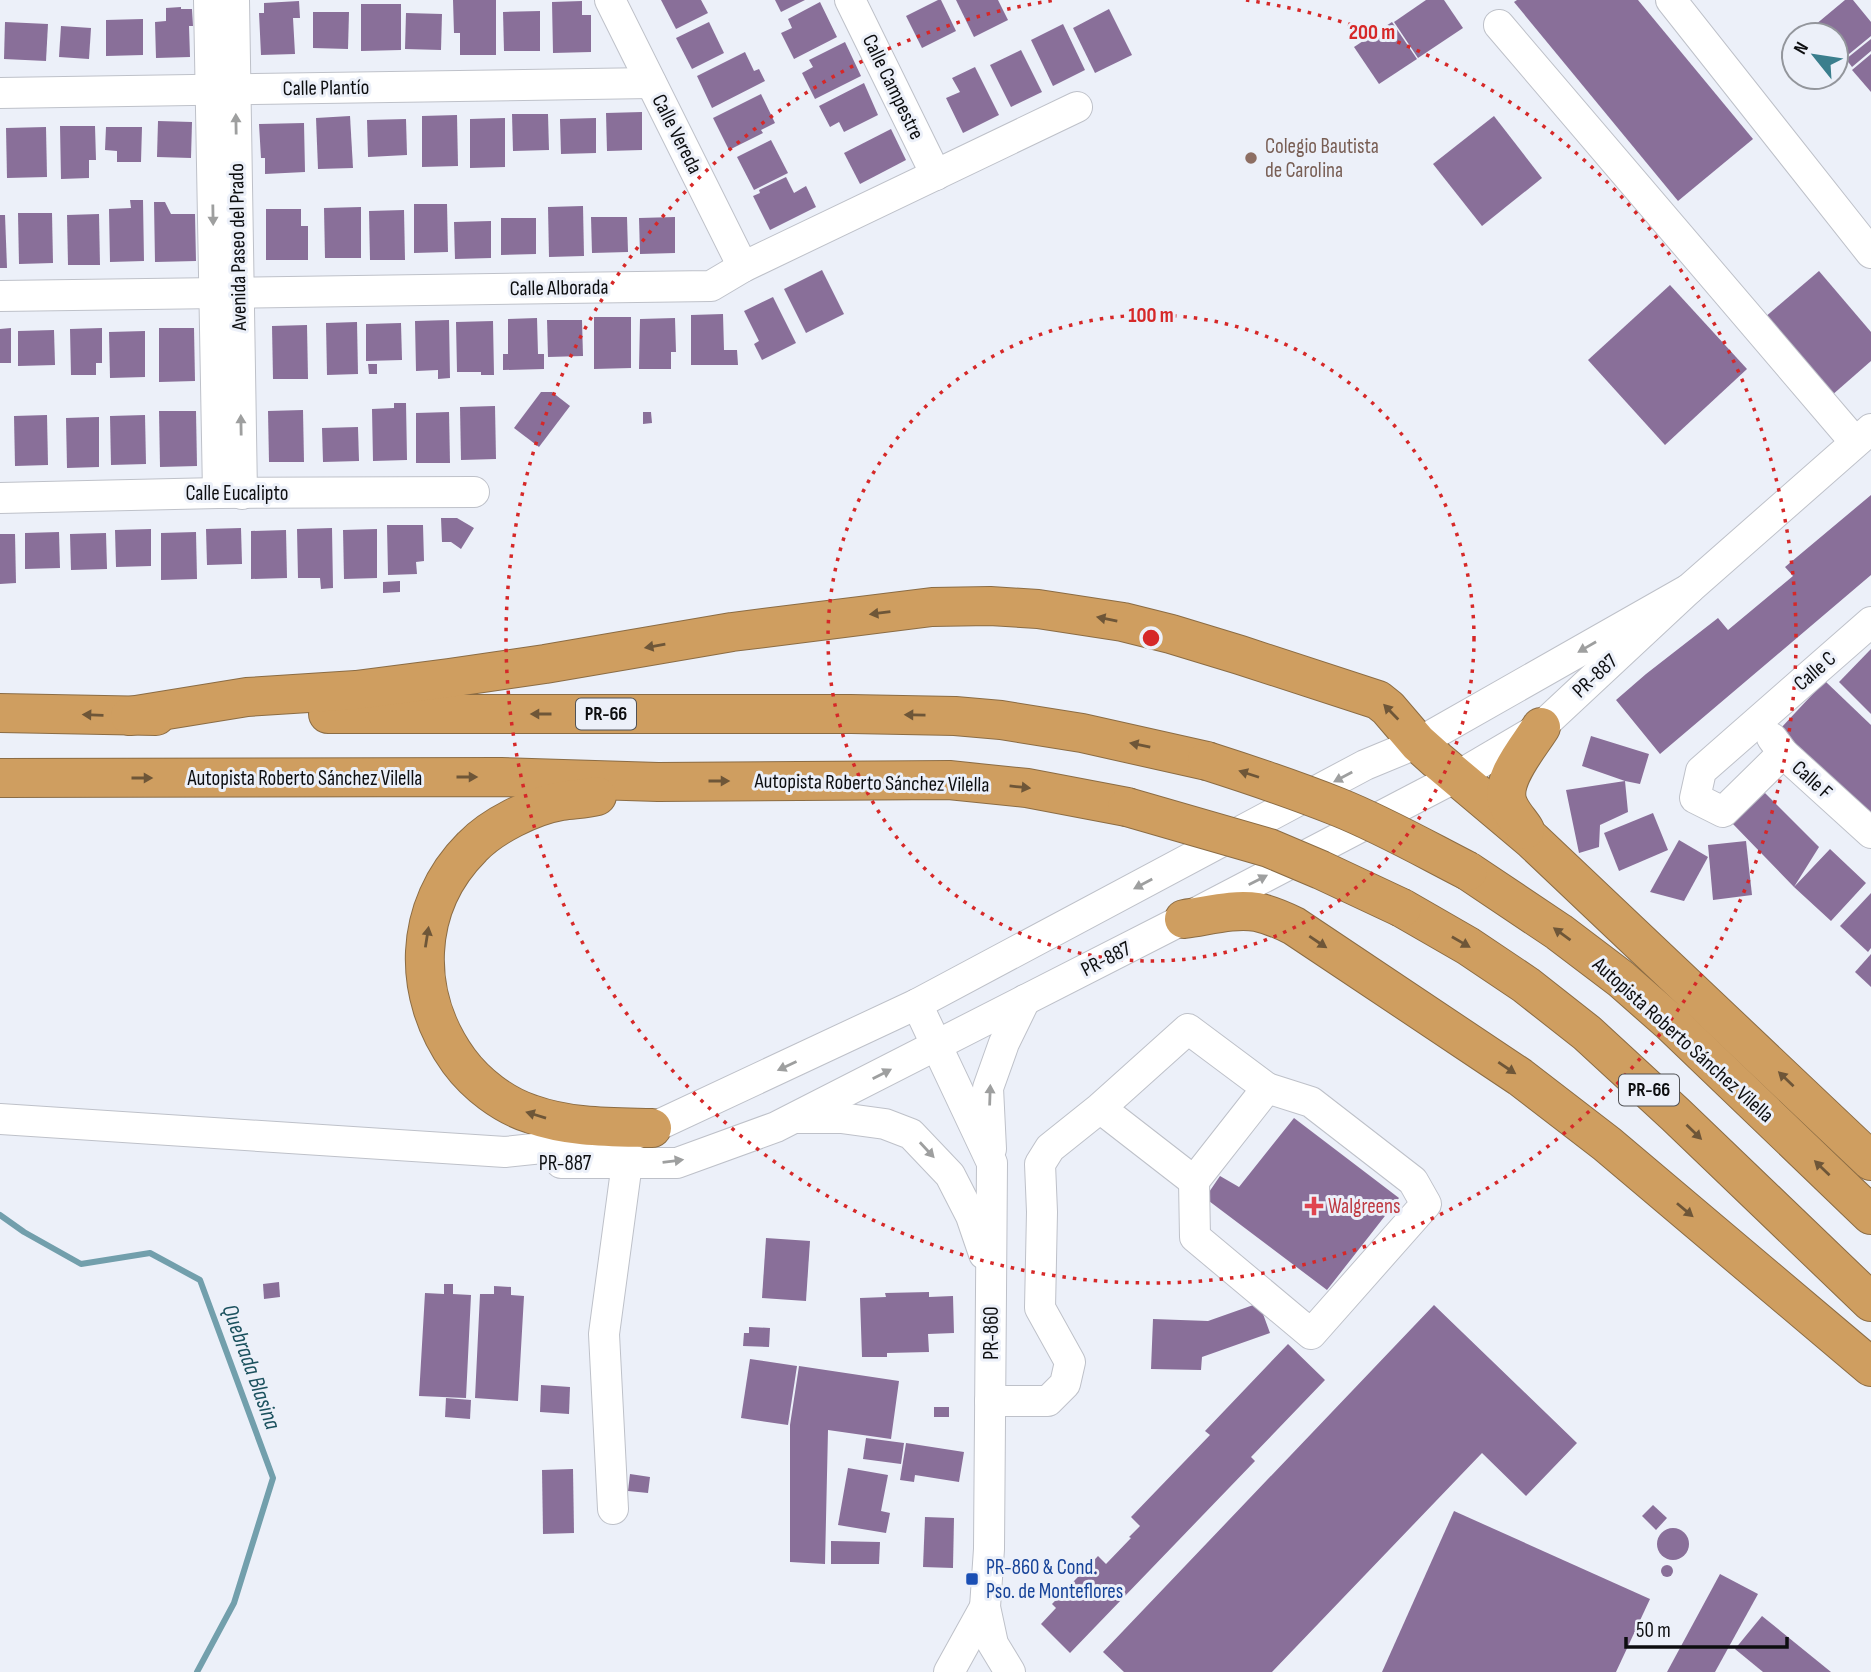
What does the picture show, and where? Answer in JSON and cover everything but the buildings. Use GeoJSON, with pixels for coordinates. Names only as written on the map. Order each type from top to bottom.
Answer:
{"type":"FeatureCollection","features":[{"type":"Feature","properties":{"kind":"highway"},"geometry":{"type":"LineString","coordinates":[[130,716],[247,697],[356,690],[449,678],[732,632],[932,607],[1038,609],[1123,622],[1171,634],[1377,700],[1388,708],[1418,743],[1532,840],[1871,1161]]}},
{"type":"Feature","properties":{"kind":"highway","name":"Autopista Roberto Sánchez Vilella"},"geometry":{"type":"LineString","coordinates":[[0,713],[130,716],[955,716],[1001,720],[1082,733],[1207,761],[1256,776],[1340,808],[1409,840],[1468,871],[1559,932],[1621,979],[1671,1023],[1871,1215]]}},
{"type":"Feature","properties":{"kind":"highway"},"geometry":{"type":"LineString","coordinates":[[1532,840],[1508,806],[1505,792],[1507,780],[1541,727]]}},
{"type":"Feature","properties":{"kind":"highway","name":"Autopista Roberto Sánchez Vilella"},"geometry":{"type":"LineString","coordinates":[[0,778],[501,777],[659,782],[949,780],[1027,788],[1127,807],[1269,848],[1402,908],[1468,946],[1526,985],[1587,1033],[1871,1302]]}},
{"type":"Feature","properties":{"kind":"highway"},"geometry":{"type":"LineString","coordinates":[[652,1128],[591,1127],[556,1121],[529,1114],[492,1094],[475,1080],[446,1043],[431,1006],[424,960],[426,935],[443,886],[472,846],[493,830],[516,817],[560,801],[584,799],[659,782]]}},
{"type":"Feature","properties":{"kind":"highway"},"geometry":{"type":"LineString","coordinates":[[1184,919],[1254,912],[1272,916],[1294,926],[1508,1069],[1607,1144],[1871,1367]]}},
{"type":"Feature","properties":{"kind":"street","name":"Avenida Paseo del Prado"},"geometry":{"type":"LineString","coordinates":[[209,0],[223,89]]}},
{"type":"Feature","properties":{"kind":"street","name":"Avenida Paseo del Prado"},"geometry":{"type":"LineString","coordinates":[[230,493],[223,89],[233,0]]}},
{"type":"Feature","properties":{"kind":"street","name":"Calle Vereda"},"geometry":{"type":"LineString","coordinates":[[610,0],[743,267]]}},
{"type":"Feature","properties":{"kind":"street","name":"Calle Campestre"},"geometry":{"type":"LineString","coordinates":[[850,0],[936,175]]}},
{"type":"Feature","properties":{"kind":"street"},"geometry":{"type":"LineString","coordinates":[[1671,0],[1871,253]]}},
{"type":"Feature","properties":{"kind":"street"},"geometry":{"type":"LineString","coordinates":[[1499,25],[1863,435]]}},
{"type":"Feature","properties":{"kind":"street","name":"Calle Plantío"},"geometry":{"type":"LineString","coordinates":[[0,93],[652,83]]}},
{"type":"Feature","properties":{"kind":"street","name":"Calle Alborada"},"geometry":{"type":"LineString","coordinates":[[0,296],[711,286],[743,267],[1077,107]]}},
{"type":"Feature","properties":{"kind":"street","name":"PR-887"},"geometry":{"type":"LineString","coordinates":[[459,1150],[528,1163],[677,1163],[776,1127],[937,1046],[1456,777],[1541,727],[1689,589],[1863,435]]}},
{"type":"Feature","properties":{"kind":"street","name":"Calle Eucalipto"},"geometry":{"type":"LineString","coordinates":[[0,498],[474,492]]}},
{"type":"Feature","properties":{"kind":"street","name":"PR-887"},"geometry":{"type":"LineString","coordinates":[[0,1119],[505,1152],[618,1140],[652,1128],[917,1004],[1365,765],[1418,743],[1689,589]]}},
{"type":"Feature","properties":{"kind":"street","name":"Calle C"},"geometry":{"type":"LineString","coordinates":[[1783,753],[1723,812],[1695,798],[1701,771],[1871,622]]}},
{"type":"Feature","properties":{"kind":"street","name":"Calle F"},"geometry":{"type":"LineString","coordinates":[[1759,720],[1783,753],[1871,833]]}},
{"type":"Feature","properties":{"kind":"street"},"geometry":{"type":"LineString","coordinates":[[992,1163],[988,1088],[1004,1043],[1025,1000]]}},
{"type":"Feature","properties":{"kind":"street","name":"PR-860"},"geometry":{"type":"LineString","coordinates":[[917,1004],[992,1163],[989,1549],[985,1607],[993,1644],[1010,1672]]}},
{"type":"Feature","properties":{"kind":"street"},"geometry":{"type":"LineString","coordinates":[[990,1401],[1048,1401],[1065,1384],[1070,1362],[1040,1308],[1040,1164],[1050,1148],[1100,1108],[1188,1029],[1267,1088],[1311,1102],[1413,1181],[1426,1203],[1311,1334],[1195,1237],[1194,1181],[1267,1088]]}},
{"type":"Feature","properties":{"kind":"street"},"geometry":{"type":"LineString","coordinates":[[1100,1108],[1194,1181]]}},
{"type":"Feature","properties":{"kind":"street"},"geometry":{"type":"LineString","coordinates":[[794,1118],[841,1118],[885,1124],[911,1133],[950,1175],[971,1216],[991,1279]]}},
{"type":"Feature","properties":{"kind":"street"},"geometry":{"type":"LineString","coordinates":[[613,1509],[604,1334],[627,1163]]}},
{"type":"Feature","properties":{"kind":"street"},"geometry":{"type":"LineString","coordinates":[[949,1672],[985,1607]]}},
{"type":"Feature","properties":{"kind":"waterway","name":"Quebrada Blasina"},"geometry":{"type":"LineString","coordinates":[[0,1215],[24,1232],[81,1264],[150,1253],[200,1280],[273,1478],[234,1603],[197,1672]]}},
{"type":"Feature","properties":{"kind":"place","name":"Colegio Bautista de Carolina"},"geometry":{"type":"Point","coordinates":[1251,158]}},
{"type":"Feature","properties":{"kind":"place","name":"Walgreens"},"geometry":{"type":"Point","coordinates":[1314,1206]}},
{"type":"Feature","properties":{"kind":"place","name":"PR-860 & Cond. Pso. de Monteflores"},"geometry":{"type":"Point","coordinates":[972,1579]}}]}
